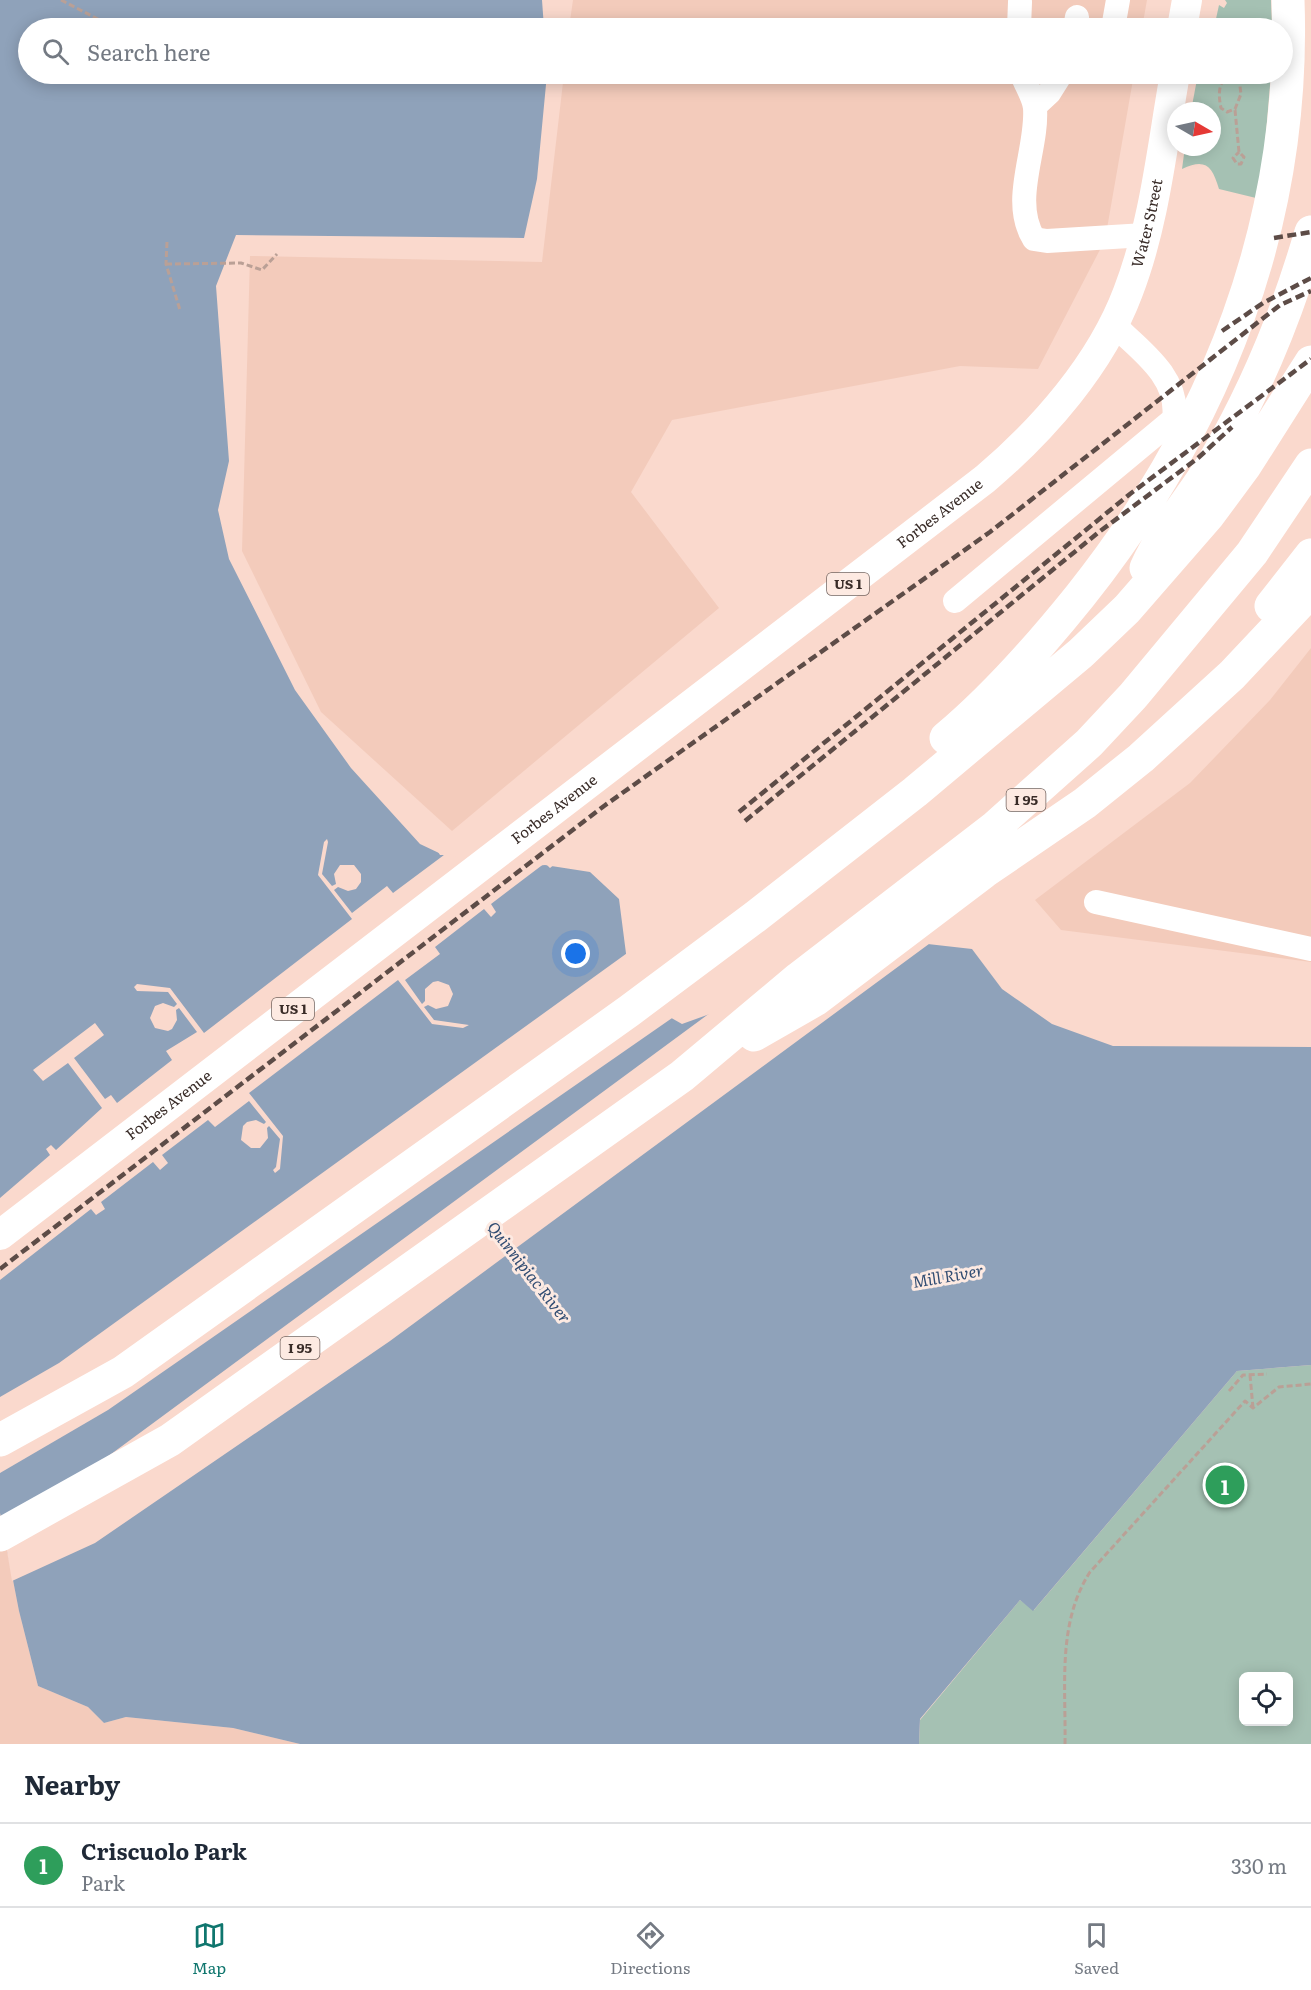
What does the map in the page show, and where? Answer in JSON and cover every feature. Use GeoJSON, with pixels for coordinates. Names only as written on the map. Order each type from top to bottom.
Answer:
{"type":"FeatureCollection","features":[{"type":"Feature","properties":{"kind":"highway"},"geometry":{"type":"LineString","coordinates":[[1288,0],[1288,18]]}},
{"type":"Feature","properties":{"kind":"highway"},"geometry":{"type":"LineString","coordinates":[[755,917],[899,777],[962,724],[1015,672],[1098,573],[1144,509],[1188,434],[1224,358],[1257,262],[1269,216],[1283,129],[1287,84]]}},
{"type":"Feature","properties":{"kind":"highway"},"geometry":{"type":"LineString","coordinates":[[1127,609],[1159,539],[1195,492],[1248,397],[1291,297],[1311,232]]}},
{"type":"Feature","properties":{"kind":"highway"},"geometry":{"type":"LineString","coordinates":[[0,1440],[123,1372],[620,1017],[755,917],[941,770],[1081,653],[1127,609],[1208,516],[1245,466],[1311,362]]}},
{"type":"Feature","properties":{"kind":"highway","name":"I 95"},"geometry":{"type":"LineString","coordinates":[[0,1535],[170,1440],[682,1076],[799,978],[995,827],[1089,743],[1133,696],[1252,553],[1311,465]]}},
{"type":"Feature","properties":{"kind":"highway"},"geometry":{"type":"LineString","coordinates":[[984,872],[1177,704],[1241,640],[1311,555]]}},
{"type":"Feature","properties":{"kind":"highway"},"geometry":{"type":"LineString","coordinates":[[682,1076],[815,1000],[984,872],[1085,803],[1141,758],[1233,675],[1311,591]]}},
{"type":"Feature","properties":{"kind":"main road"},"geometry":{"type":"LineString","coordinates":[[1184,18],[1187,0]]}},
{"type":"Feature","properties":{"kind":"main road","name":"Water Street"},"geometry":{"type":"LineString","coordinates":[[1088,363],[1113,324],[1128,292],[1145,235],[1173,84]]}},
{"type":"Feature","properties":{"kind":"main road","name":"Forbes Avenue"},"geometry":{"type":"LineString","coordinates":[[0,1235],[985,479],[1030,439],[1088,363]]}},
{"type":"Feature","properties":{"kind":"lane"},"geometry":{"type":"LineString","coordinates":[[1115,18],[1118,0]]}},
{"type":"Feature","properties":{"kind":"lane"},"geometry":{"type":"LineString","coordinates":[[1019,18],[1020,2]]}},
{"type":"Feature","properties":{"kind":"lane"},"geometry":{"type":"LineString","coordinates":[[1026,84],[1035,106],[1024,198],[1027,228],[1034,239],[1047,242],[1145,235]]}},
{"type":"Feature","properties":{"kind":"lane"},"geometry":{"type":"LineString","coordinates":[[1035,106],[1055,84]]}},
{"type":"Feature","properties":{"kind":"lane"},"geometry":{"type":"LineString","coordinates":[[955,601],[1174,419],[1177,403],[1161,370],[1113,324]]}},
{"type":"Feature","properties":{"kind":"lane"},"geometry":{"type":"LineString","coordinates":[[1096,902],[1311,949]]}},
{"type":"Feature","properties":{"kind":"path"},"geometry":{"type":"LineString","coordinates":[[61,0],[96,18]]}},
{"type":"Feature","properties":{"kind":"path"},"geometry":{"type":"LineString","coordinates":[[1221,84],[1221,108],[1227,112],[1235,109]]}},
{"type":"Feature","properties":{"kind":"path"},"geometry":{"type":"LineString","coordinates":[[1239,152],[1235,109],[1241,94],[1240,84]]}},
{"type":"Feature","properties":{"kind":"path"},"geometry":{"type":"LineString","coordinates":[[166,242],[166,264],[180,310]]}},
{"type":"Feature","properties":{"kind":"path"},"geometry":{"type":"LineString","coordinates":[[166,264],[241,263],[262,270],[276,254]]}},
{"type":"Feature","properties":{"kind":"path"},"geometry":{"type":"LineString","coordinates":[[1229,1391],[1243,1376],[1268,1374]]}},
{"type":"Feature","properties":{"kind":"path"},"geometry":{"type":"LineString","coordinates":[[1250,1375],[1252,1408]]}},
{"type":"Feature","properties":{"kind":"path"},"geometry":{"type":"LineString","coordinates":[[1252,1408],[1279,1386],[1311,1384]]}},
{"type":"Feature","properties":{"kind":"path"},"geometry":{"type":"LineString","coordinates":[[1065,1744],[1068,1621],[1082,1585],[1140,1514],[1245,1401],[1252,1408]]}},
{"type":"Feature","properties":{"kind":"shaded area"},"geometry":{"type":"Polygon","coordinates":[[[573,0],[1147,0],[1144,18],[570,18],[573,0]]]}},
{"type":"Feature","properties":{"kind":"shaded area"},"geometry":{"type":"Polygon","coordinates":[[[563,84],[1132,84],[1105,240],[1038,369],[960,366],[672,420],[631,492],[719,608],[452,831],[321,712],[242,551],[250,256],[542,262],[563,84]]]}},
{"type":"Feature","properties":{"kind":"shaded area"},"geometry":{"type":"Polygon","coordinates":[[[1311,648],[1311,962],[1061,930],[1035,900],[1190,783],[1270,700],[1311,648]]]}},
{"type":"Feature","properties":{"kind":"shaded area"},"geometry":{"type":"Polygon","coordinates":[[[0,1513],[19,1611],[38,1686],[88,1707],[104,1723],[126,1717],[233,1728],[300,1744],[0,1744],[0,1513]]]}},
{"type":"Feature","properties":{"kind":"green space"},"geometry":{"type":"Polygon","coordinates":[[[1225,0],[1271,0],[1272,18],[1216,18],[1219,5],[1224,8],[1227,3],[1225,0]]]}},
{"type":"Feature","properties":{"kind":"green space"},"geometry":{"type":"Polygon","coordinates":[[[1196,84],[1270,84],[1264,156],[1256,198],[1219,189],[1214,174],[1202,164],[1182,169],[1184,156],[1221,156],[1221,102],[1193,102],[1196,84]]]}},
{"type":"Feature","properties":{"kind":"green space"},"geometry":{"type":"Polygon","coordinates":[[[1311,1365],[1311,1744],[919,1744],[920,1720],[1020,1600],[1034,1610],[1237,1371],[1311,1365]]]}},
{"type":"Feature","properties":{"kind":"water"},"geometry":{"type":"Polygon","coordinates":[[[0,0],[542,0],[543,18],[18,18],[18,84],[546,84],[537,179],[524,238],[236,235],[216,286],[229,461],[218,510],[229,559],[295,690],[351,768],[420,844],[477,871],[545,865],[590,872],[619,899],[628,969],[652,1007],[682,1024],[910,942],[972,949],[1002,989],[1052,1024],[1113,1046],[1311,1047],[1311,1365],[1237,1371],[1033,1611],[1020,1600],[920,1719],[919,1744],[300,1744],[233,1728],[126,1717],[104,1723],[88,1707],[38,1686],[19,1611],[0,1513],[0,0]]]}},
{"type":"Feature","properties":{"kind":"pier"},"geometry":{"type":"Polygon","coordinates":[[[327,839],[322,874],[332,886],[336,884],[334,874],[340,865],[354,865],[361,874],[361,882],[356,889],[348,891],[338,887],[334,890],[352,913],[387,886],[393,893],[444,855],[440,855],[435,847],[478,868],[544,862],[555,864],[550,868],[545,863],[491,904],[496,912],[491,917],[484,909],[435,947],[440,954],[405,980],[422,1004],[425,1001],[425,989],[433,982],[438,981],[449,985],[453,994],[448,1006],[436,1009],[428,1005],[424,1007],[434,1020],[469,1025],[463,1028],[432,1024],[398,980],[249,1093],[283,1136],[280,1169],[275,1173],[273,1170],[276,1167],[280,1139],[269,1126],[267,1128],[268,1138],[260,1148],[251,1148],[241,1140],[243,1126],[247,1122],[256,1120],[264,1124],[266,1122],[249,1101],[215,1127],[208,1120],[162,1155],[168,1163],[160,1170],[153,1162],[101,1202],[105,1209],[96,1215],[91,1209],[0,1280],[0,1198],[50,1155],[46,1149],[51,1145],[56,1150],[102,1108],[68,1063],[43,1081],[33,1070],[95,1023],[104,1035],[74,1058],[105,1099],[111,1095],[117,1103],[172,1060],[166,1051],[197,1032],[179,1008],[176,1010],[177,1020],[172,1029],[168,1031],[155,1028],[150,1018],[155,1006],[163,1003],[174,1007],[177,1004],[168,992],[137,991],[134,987],[137,984],[170,988],[204,1033],[352,919],[318,875],[324,842],[327,839]]]}},
{"type":"Feature","properties":{"kind":"pier"},"geometry":{"type":"Polygon","coordinates":[[[909,939],[933,941],[390,1341],[95,1543],[12,1581],[4,1533],[714,1010],[909,939]]]}},
{"type":"Feature","properties":{"kind":"pier"},"geometry":{"type":"Polygon","coordinates":[[[630,951],[631,968],[654,1004],[675,1016],[108,1410],[0,1473],[0,1397],[59,1363],[630,951]]]}},
{"type":"Feature","properties":{"kind":"railway"},"geometry":{"type":"LineString","coordinates":[[1274,238],[1311,232]]}},
{"type":"Feature","properties":{"kind":"railway"},"geometry":{"type":"LineString","coordinates":[[1222,331],[1263,303],[1311,278]]}},
{"type":"Feature","properties":{"kind":"railway"},"geometry":{"type":"LineString","coordinates":[[0,1269],[604,806],[990,532],[1280,305],[1311,291]]}},
{"type":"Feature","properties":{"kind":"railway"},"geometry":{"type":"LineString","coordinates":[[739,812],[1130,494],[1311,359]]}},
{"type":"Feature","properties":{"kind":"railway"},"geometry":{"type":"LineString","coordinates":[[745,821],[1099,532],[1198,458],[1232,427]]}},
{"type":"Feature","properties":{"kind":"place","name":"Criscuolo Park"},"geometry":{"type":"Point","coordinates":[1225,1485]}},
{"type":"Feature","properties":{"kind":"water label","name":"Quinnipiac River"},"geometry":{"type":"Point","coordinates":[529,1272]}},
{"type":"Feature","properties":{"kind":"water label","name":"Mill River"},"geometry":{"type":"Point","coordinates":[948,1276]}}]}
